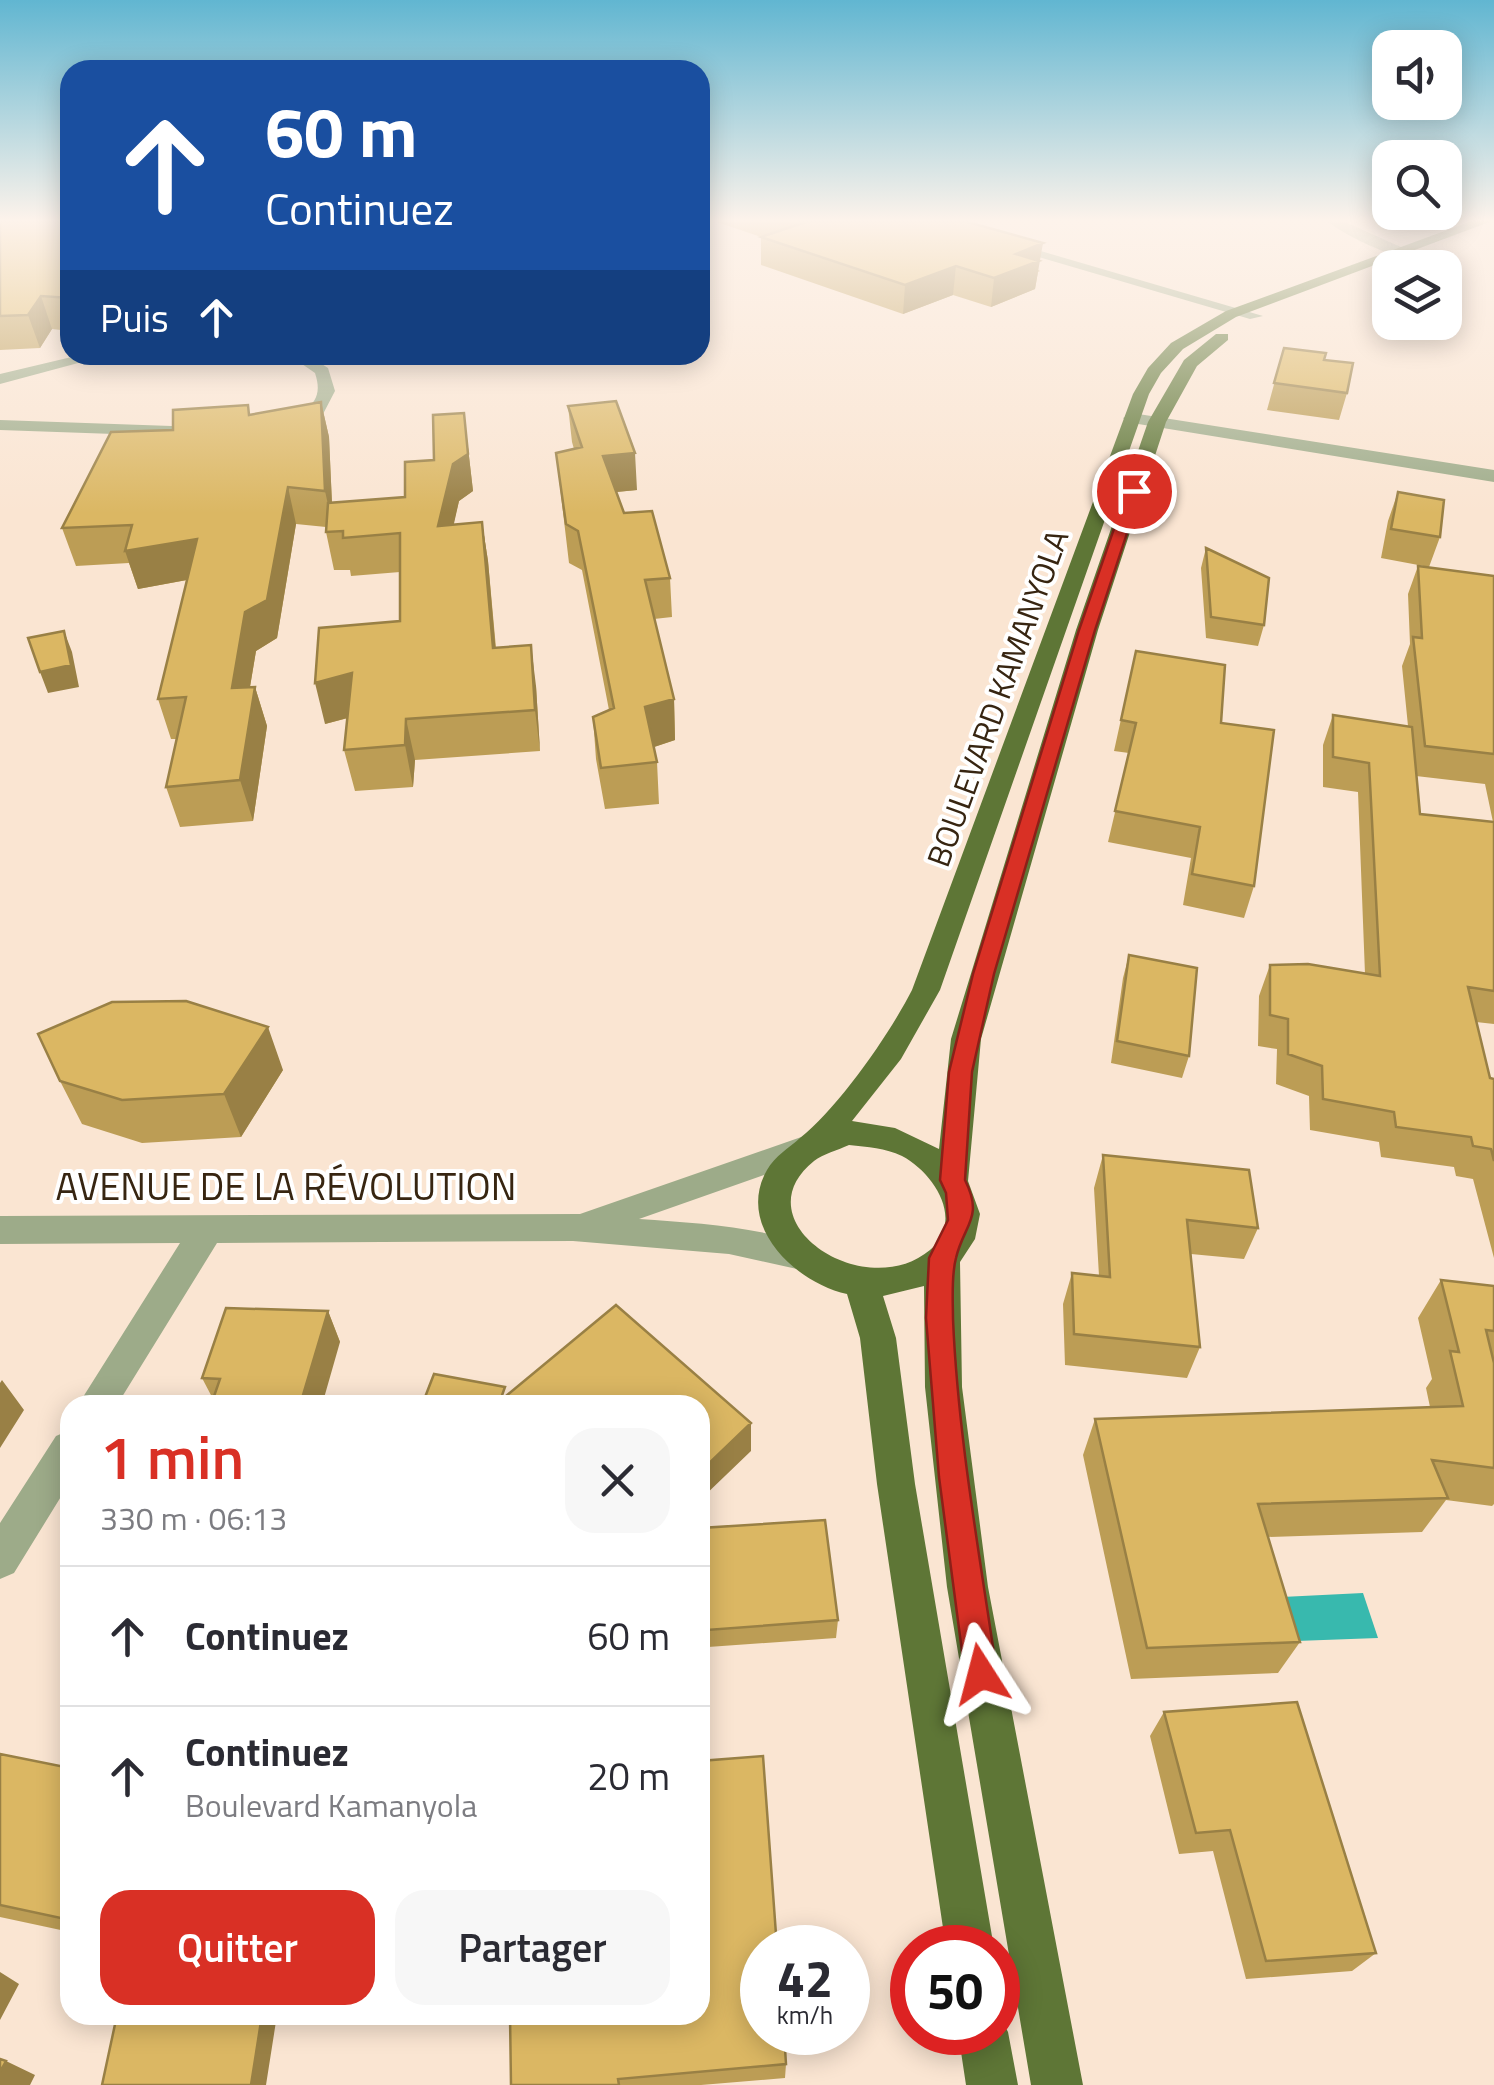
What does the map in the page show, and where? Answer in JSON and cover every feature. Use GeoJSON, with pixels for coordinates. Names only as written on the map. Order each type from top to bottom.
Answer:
{"type":"FeatureCollection","features":[{"type":"Feature","properties":{"kind":"main road","name":"BOULEVARD KAMANYOLA"},"geometry":{"type":"LineString","coordinates":[[810,1145],[853,1101],[909,1028],[1142,394],[1163,359],[1194,334],[1235,318]]}},
{"type":"Feature","properties":{"kind":"main road","name":"BOULEVARD KAMANYOLA"},"geometry":{"type":"LineString","coordinates":[[952,1180],[966,1039],[1064,707],[1158,422],[1190,362],[1241,318]]}},
{"type":"Feature","properties":{"kind":"main road"},"geometry":{"type":"LineString","coordinates":[[1030,701],[1064,707]]}},
{"type":"Feature","properties":{"kind":"main road"},"geometry":{"type":"LineString","coordinates":[[942,1258],[924,1272],[900,1280],[861,1283],[816,1269],[797,1255],[778,1225],[774,1193],[782,1172],[810,1145],[847,1133],[900,1139],[931,1156],[958,1193],[961,1220],[942,1258],[940,1318],[965,1570],[1057,2085]]}},
{"type":"Feature","properties":{"kind":"main road"},"geometry":{"type":"LineString","coordinates":[[861,1283],[878,1338],[896,1484],[966,1925]]}},
{"type":"Feature","properties":{"kind":"main road"},"geometry":{"type":"LineString","coordinates":[[987,2055],[992,2085]]}},
{"type":"Feature","properties":{"kind":"street"},"geometry":{"type":"LineString","coordinates":[[0,379],[60,365]]}},
{"type":"Feature","properties":{"kind":"street"},"geometry":{"type":"LineString","coordinates":[[268,430],[299,423],[314,416],[325,404],[327,381],[322,371],[312,365]]}},
{"type":"Feature","properties":{"kind":"street"},"geometry":{"type":"LineString","coordinates":[[1132,418],[1494,476]]}},
{"type":"Feature","properties":{"kind":"street"},"geometry":{"type":"LineString","coordinates":[[0,425],[221,433]]}},
{"type":"Feature","properties":{"kind":"street"},"geometry":{"type":"LineString","coordinates":[[573,1226],[627,1212],[810,1145]]}},
{"type":"Feature","properties":{"kind":"street"},"geometry":{"type":"LineString","coordinates":[[573,1226],[729,1240],[797,1255]]}},
{"type":"Feature","properties":{"kind":"street","name":"AVENUE DE LA RÉVOLUTION"},"geometry":{"type":"LineString","coordinates":[[0,1230],[573,1226]]}},
{"type":"Feature","properties":{"kind":"street"},"geometry":{"type":"LineString","coordinates":[[103,1395],[208,1228]]}},
{"type":"Feature","properties":{"kind":"street"},"geometry":{"type":"LineString","coordinates":[[0,1559],[60,1464]]}},
{"type":"Feature","properties":{"kind":"water"},"geometry":{"type":"Polygon","coordinates":[[[1363,1593],[1378,1638],[1296,1641],[1282,1597],[1363,1593]]]}},
{"type":"Feature","properties":{"kind":"building"},"geometry":{"type":"Polygon","coordinates":[[[1284,348],[1326,353],[1324,360],[1353,363],[1347,393],[1274,383],[1284,348]]]}},
{"type":"Feature","properties":{"kind":"building"},"geometry":{"type":"Polygon","coordinates":[[[616,401],[635,453],[603,456],[624,513],[652,511],[670,578],[645,580],[674,699],[645,707],[657,762],[601,768],[593,717],[614,708],[578,531],[566,524],[556,453],[582,447],[568,406],[616,401]]]}},
{"type":"Feature","properties":{"kind":"building"},"geometry":{"type":"Polygon","coordinates":[[[321,402],[325,491],[288,487],[267,600],[245,612],[232,688],[255,687],[240,780],[166,787],[186,697],[158,699],[197,539],[125,551],[132,525],[62,528],[111,432],[173,430],[173,410],[248,405],[249,415],[321,402]]]}},
{"type":"Feature","properties":{"kind":"building"},"geometry":{"type":"Polygon","coordinates":[[[464,413],[468,454],[453,464],[438,526],[482,522],[493,648],[531,645],[535,710],[406,719],[405,745],[344,750],[352,673],[315,683],[319,628],[400,621],[400,533],[343,538],[343,531],[326,532],[328,503],[405,497],[405,462],[434,460],[433,415],[464,413]]]}},
{"type":"Feature","properties":{"kind":"building"},"geometry":{"type":"Polygon","coordinates":[[[1398,492],[1444,500],[1440,537],[1391,529],[1398,492]]]}},
{"type":"Feature","properties":{"kind":"building"},"geometry":{"type":"Polygon","coordinates":[[[1206,548],[1269,578],[1264,625],[1211,617],[1206,548]]]}},
{"type":"Feature","properties":{"kind":"building"},"geometry":{"type":"Polygon","coordinates":[[[1418,566],[1494,576],[1494,754],[1425,746],[1413,637],[1422,638],[1418,566]]]}},
{"type":"Feature","properties":{"kind":"building"},"geometry":{"type":"Polygon","coordinates":[[[64,631],[71,665],[40,672],[28,638],[64,631]]]}},
{"type":"Feature","properties":{"kind":"building"},"geometry":{"type":"Polygon","coordinates":[[[1136,651],[1225,665],[1221,723],[1274,730],[1254,886],[1192,874],[1200,827],[1115,811],[1136,723],[1121,720],[1136,651]]]}},
{"type":"Feature","properties":{"kind":"building"},"geometry":{"type":"Polygon","coordinates":[[[1333,715],[1412,727],[1420,814],[1494,822],[1494,991],[1468,987],[1490,1078],[1494,1079],[1494,1161],[1491,1149],[1473,1146],[1471,1137],[1396,1127],[1394,1112],[1323,1099],[1322,1066],[1288,1054],[1288,1019],[1270,1015],[1270,965],[1308,964],[1380,976],[1369,763],[1333,757],[1333,715]]]}},
{"type":"Feature","properties":{"kind":"building"},"geometry":{"type":"Polygon","coordinates":[[[1129,955],[1197,968],[1189,1056],[1117,1041],[1129,955]]]}},
{"type":"Feature","properties":{"kind":"building"},"geometry":{"type":"Polygon","coordinates":[[[186,1001],[268,1027],[224,1094],[122,1100],[60,1081],[38,1034],[112,1002],[186,1001]]]}},
{"type":"Feature","properties":{"kind":"building"},"geometry":{"type":"Polygon","coordinates":[[[1103,1155],[1249,1170],[1258,1228],[1187,1220],[1200,1347],[1074,1334],[1072,1273],[1110,1277],[1103,1155]]]}},
{"type":"Feature","properties":{"kind":"building"},"geometry":{"type":"Polygon","coordinates":[[[1441,1280],[1494,1286],[1494,1331],[1486,1330],[1494,1363],[1494,1468],[1432,1460],[1448,1498],[1258,1504],[1300,1642],[1147,1648],[1095,1419],[1463,1406],[1450,1351],[1459,1352],[1441,1280]]]}},
{"type":"Feature","properties":{"kind":"building"},"geometry":{"type":"Polygon","coordinates":[[[616,1305],[751,1423],[710,1462],[710,1395],[507,1395],[616,1305]]]}},
{"type":"Feature","properties":{"kind":"building"},"geometry":{"type":"Polygon","coordinates":[[[226,1308],[328,1311],[303,1395],[214,1395],[220,1379],[202,1378],[226,1308]]]}},
{"type":"Feature","properties":{"kind":"building"},"geometry":{"type":"Polygon","coordinates":[[[434,1374],[505,1387],[502,1395],[426,1395],[434,1374]]]}},
{"type":"Feature","properties":{"kind":"building"},"geometry":{"type":"Polygon","coordinates":[[[825,1520],[838,1620],[710,1630],[710,1527],[825,1520]]]}},
{"type":"Feature","properties":{"kind":"building"},"geometry":{"type":"Polygon","coordinates":[[[1297,1702],[1376,1953],[1266,1961],[1230,1830],[1196,1833],[1164,1712],[1297,1702]]]}},
{"type":"Feature","properties":{"kind":"building"},"geometry":{"type":"Polygon","coordinates":[[[0,1754],[60,1766],[60,1918],[0,1905],[0,1754]]]}},
{"type":"Feature","properties":{"kind":"building"},"geometry":{"type":"Polygon","coordinates":[[[763,1756],[775,1925],[740,1925],[740,2055],[785,2055],[786,2064],[618,2079],[619,2085],[511,2085],[510,2025],[710,2025],[710,1760],[763,1756]]]}},
{"type":"Feature","properties":{"kind":"building"},"geometry":{"type":"Polygon","coordinates":[[[115,2025],[260,2025],[251,2085],[102,2085],[115,2025]]]}},
{"type":"Feature","properties":{"kind":"route"},"geometry":{"type":"LineString","coordinates":[[981,1674],[953,1477],[940,1318],[942,1258],[952,1246],[961,1220],[961,1206],[952,1180],[961,1072],[984,974],[1087,630],[1134,491]]}}]}
